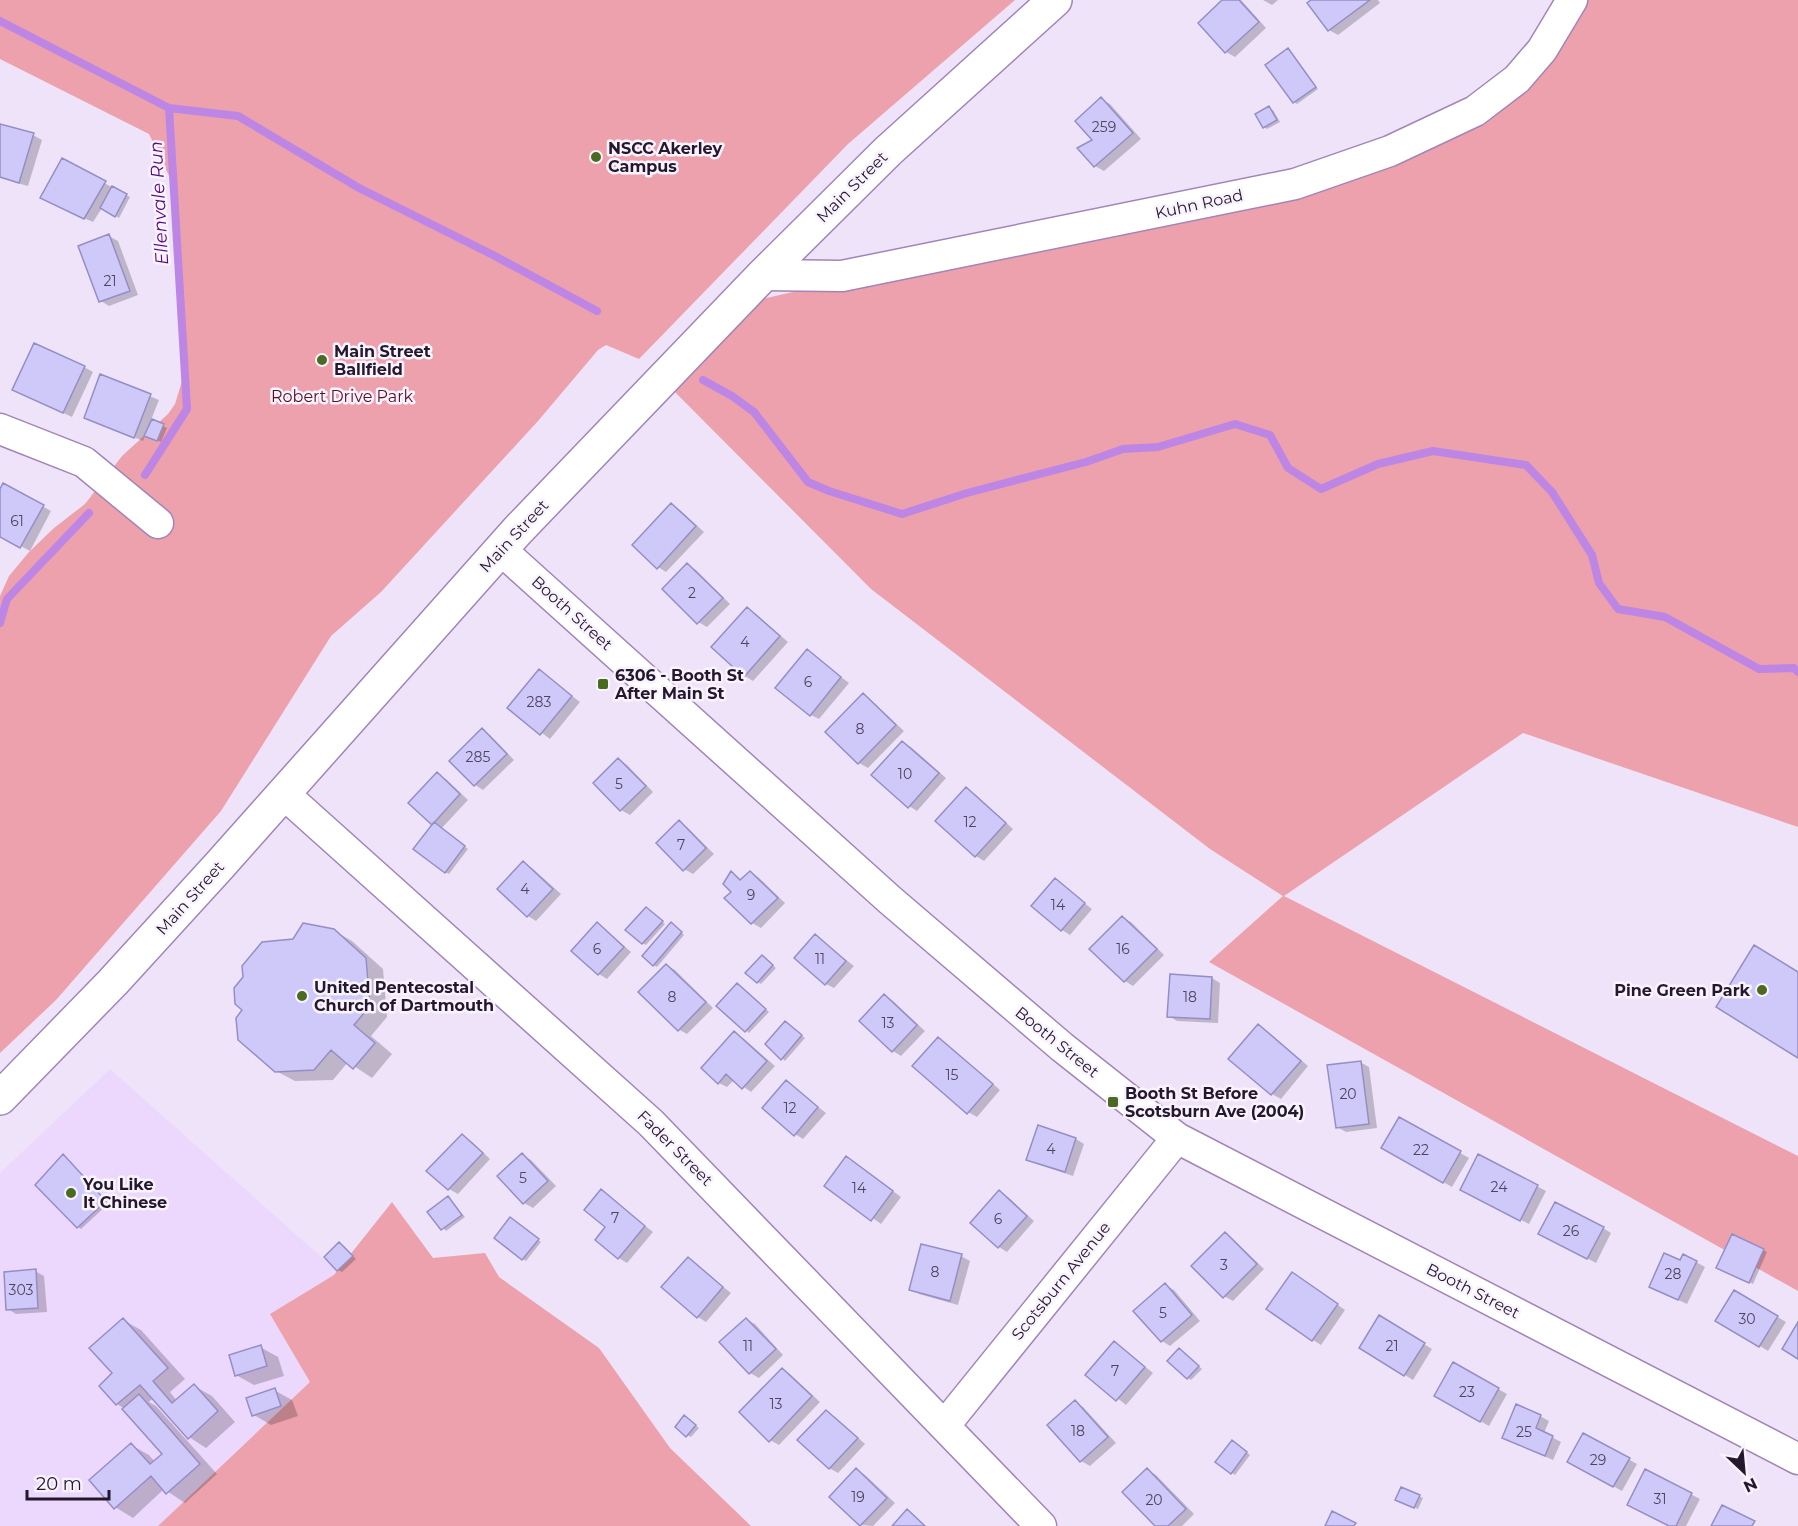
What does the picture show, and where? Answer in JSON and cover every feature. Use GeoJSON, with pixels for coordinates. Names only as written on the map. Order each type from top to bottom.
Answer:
{"type":"FeatureCollection","features":[{"type":"Feature","properties":{"kind":"main road","name":"Main Street"},"geometry":{"type":"LineString","coordinates":[[0,1098],[113,982],[284,794],[500,549],[763,275],[888,150],[1055,0]]}},
{"type":"Feature","properties":{"kind":"street","name":"Kuhn Road"},"geometry":{"type":"LineString","coordinates":[[763,275],[842,276],[1295,184],[1390,151],[1475,111],[1517,79],[1542,50],[1572,0]]}},
{"type":"Feature","properties":{"kind":"street"},"geometry":{"type":"LineString","coordinates":[[0,429],[84,462],[158,523]]}},
{"type":"Feature","properties":{"kind":"street","name":"Booth Street"},"geometry":{"type":"LineString","coordinates":[[500,549],[890,900],[1062,1047],[1177,1138],[1798,1459]]}},
{"type":"Feature","properties":{"kind":"street","name":"Fader Street"},"geometry":{"type":"LineString","coordinates":[[284,794],[644,1116],[1041,1526]]}},
{"type":"Feature","properties":{"kind":"street","name":"Scotsburn Avenue"},"geometry":{"type":"LineString","coordinates":[[945,1425],[1177,1138]]}},
{"type":"Feature","properties":{"kind":"shaded area"},"geometry":{"type":"Polygon","coordinates":[[[110,1069],[337,1271],[334,1275],[310,1382],[158,1526],[0,1526],[0,1173],[110,1069]]]}},
{"type":"Feature","properties":{"kind":"green space","name":"Robert Drive Park"},"geometry":{"type":"Polygon","coordinates":[[[0,0],[1015,0],[848,144],[639,359],[606,345],[598,350],[538,421],[381,592],[331,636],[221,811],[56,1000],[0,1053],[0,596],[9,576],[29,552],[54,528],[85,504],[122,456],[168,414],[175,404],[182,381],[180,235],[172,182],[149,134],[0,59],[0,0]]]}},
{"type":"Feature","properties":{"kind":"green space"},"geometry":{"type":"Polygon","coordinates":[[[1561,0],[1798,0],[1798,827],[1523,733],[1284,896],[1798,1156],[1798,1291],[1209,962],[1283,896],[1210,849],[871,589],[662,379],[740,304],[1339,161],[1521,76],[1561,0]]]}},
{"type":"Feature","properties":{"kind":"green space"},"geometry":{"type":"Polygon","coordinates":[[[392,1202],[433,1258],[485,1253],[499,1277],[599,1348],[670,1448],[751,1526],[158,1526],[310,1382],[270,1314],[334,1275],[392,1202]]]}},
{"type":"Feature","properties":{"kind":"building"},"geometry":{"type":"Polygon","coordinates":[[[1222,0],[1239,0],[1259,22],[1225,53],[1198,23],[1222,0]]]}},
{"type":"Feature","properties":{"kind":"building"},"geometry":{"type":"Polygon","coordinates":[[[1311,0],[1370,0],[1328,31],[1307,3],[1311,0]]]}},
{"type":"Feature","properties":{"kind":"building"},"geometry":{"type":"Polygon","coordinates":[[[1288,48],[1316,87],[1293,103],[1265,65],[1288,48]]]}},
{"type":"Feature","properties":{"kind":"building"},"geometry":{"type":"Polygon","coordinates":[[[1101,97],[1133,133],[1094,167],[1077,148],[1092,140],[1075,121],[1101,97]]]}},
{"type":"Feature","properties":{"kind":"building"},"geometry":{"type":"Polygon","coordinates":[[[1269,106],[1277,120],[1263,128],[1255,114],[1269,106]]]}},
{"type":"Feature","properties":{"kind":"building"},"geometry":{"type":"Polygon","coordinates":[[[0,124],[34,133],[19,183],[0,177],[0,124]]]}},
{"type":"Feature","properties":{"kind":"building"},"geometry":{"type":"Polygon","coordinates":[[[62,158],[106,181],[84,219],[40,198],[62,158]]]}},
{"type":"Feature","properties":{"kind":"building"},"geometry":{"type":"Polygon","coordinates":[[[112,186],[127,194],[115,217],[100,208],[112,186]]]}},
{"type":"Feature","properties":{"kind":"building"},"geometry":{"type":"Polygon","coordinates":[[[109,234],[130,291],[99,302],[78,246],[109,234]]]}},
{"type":"Feature","properties":{"kind":"building"},"geometry":{"type":"Polygon","coordinates":[[[34,343],[85,366],[63,413],[12,390],[34,343]]]}},
{"type":"Feature","properties":{"kind":"building"},"geometry":{"type":"Polygon","coordinates":[[[100,374],[151,394],[134,438],[84,418],[100,374]]]}},
{"type":"Feature","properties":{"kind":"building"},"geometry":{"type":"Polygon","coordinates":[[[152,419],[164,424],[157,441],[144,436],[152,419]]]}},
{"type":"Feature","properties":{"kind":"building"},"geometry":{"type":"Polygon","coordinates":[[[3,483],[44,505],[20,548],[0,537],[0,489],[3,483]]]}},
{"type":"Feature","properties":{"kind":"building"},"geometry":{"type":"Polygon","coordinates":[[[671,503],[696,526],[657,569],[632,545],[671,503]]]}},
{"type":"Feature","properties":{"kind":"building"},"geometry":{"type":"Polygon","coordinates":[[[687,563],[723,598],[697,624],[662,589],[687,563]]]}},
{"type":"Feature","properties":{"kind":"building"},"geometry":{"type":"Polygon","coordinates":[[[747,607],[780,636],[744,677],[711,647],[747,607]]]}},
{"type":"Feature","properties":{"kind":"building"},"geometry":{"type":"Polygon","coordinates":[[[807,649],[841,677],[810,716],[775,688],[807,649]]]}},
{"type":"Feature","properties":{"kind":"building"},"geometry":{"type":"Polygon","coordinates":[[[539,669],[572,696],[540,735],[507,708],[539,669]]]}},
{"type":"Feature","properties":{"kind":"building"},"geometry":{"type":"Polygon","coordinates":[[[863,693],[896,725],[858,764],[825,732],[863,693]]]}},
{"type":"Feature","properties":{"kind":"building"},"geometry":{"type":"Polygon","coordinates":[[[482,728],[507,754],[474,786],[449,761],[482,728]]]}},
{"type":"Feature","properties":{"kind":"building"},"geometry":{"type":"Polygon","coordinates":[[[902,741],[939,773],[908,808],[871,775],[902,741]]]}},
{"type":"Feature","properties":{"kind":"building"},"geometry":{"type":"Polygon","coordinates":[[[618,758],[646,786],[620,811],[593,783],[618,758]]]}},
{"type":"Feature","properties":{"kind":"building"},"geometry":{"type":"Polygon","coordinates":[[[437,772],[460,794],[432,825],[408,803],[437,772]]]}},
{"type":"Feature","properties":{"kind":"building"},"geometry":{"type":"Polygon","coordinates":[[[966,787],[1006,823],[975,857],[935,821],[966,787]]]}},
{"type":"Feature","properties":{"kind":"building"},"geometry":{"type":"Polygon","coordinates":[[[679,820],[706,848],[683,871],[656,843],[679,820]]]}},
{"type":"Feature","properties":{"kind":"building"},"geometry":{"type":"Polygon","coordinates":[[[434,822],[465,846],[445,873],[413,849],[434,822]]]}},
{"type":"Feature","properties":{"kind":"building"},"geometry":{"type":"Polygon","coordinates":[[[523,861],[553,889],[527,917],[497,889],[523,861]]]}},
{"type":"Feature","properties":{"kind":"building"},"geometry":{"type":"Polygon","coordinates":[[[731,871],[740,880],[750,871],[778,898],[751,924],[724,898],[731,892],[723,884],[731,871]]]}},
{"type":"Feature","properties":{"kind":"building"},"geometry":{"type":"Polygon","coordinates":[[[1055,878],[1085,903],[1061,931],[1031,906],[1055,878]]]}},
{"type":"Feature","properties":{"kind":"building"},"geometry":{"type":"Polygon","coordinates":[[[646,907],[663,921],[642,944],[625,930],[646,907]]]}},
{"type":"Feature","properties":{"kind":"building"},"geometry":{"type":"Polygon","coordinates":[[[1122,916],[1157,949],[1124,982],[1089,949],[1122,916]]]}},
{"type":"Feature","properties":{"kind":"building"},"geometry":{"type":"Polygon","coordinates":[[[597,922],[624,947],[598,975],[571,951],[597,922]]]}},
{"type":"Feature","properties":{"kind":"building"},"geometry":{"type":"Polygon","coordinates":[[[671,922],[682,932],[653,966],[642,956],[671,922]]]}},
{"type":"Feature","properties":{"kind":"building","name":"United Pentecostal Church of Dartmouth"},"geometry":{"type":"Polygon","coordinates":[[[303,923],[334,929],[366,958],[370,1006],[354,1025],[375,1043],[353,1069],[331,1050],[314,1070],[275,1072],[238,1040],[236,1018],[242,1010],[235,1004],[234,988],[243,977],[242,966],[262,942],[293,939],[303,923]]]}},
{"type":"Feature","properties":{"kind":"building"},"geometry":{"type":"Polygon","coordinates":[[[815,934],[846,961],[825,985],[794,958],[815,934]]]}},
{"type":"Feature","properties":{"kind":"building","name":"Pine Green Park"},"geometry":{"type":"Polygon","coordinates":[[[1754,945],[1798,972],[1798,1058],[1716,1007],[1754,945]]]}},
{"type":"Feature","properties":{"kind":"building"},"geometry":{"type":"Polygon","coordinates":[[[762,955],[773,965],[757,983],[745,973],[762,955]]]}},
{"type":"Feature","properties":{"kind":"building"},"geometry":{"type":"Polygon","coordinates":[[[666,964],[706,1002],[678,1031],[638,992],[666,964]]]}},
{"type":"Feature","properties":{"kind":"building"},"geometry":{"type":"Polygon","coordinates":[[[1170,974],[1212,977],[1210,1019],[1167,1017],[1170,974]]]}},
{"type":"Feature","properties":{"kind":"building"},"geometry":{"type":"Polygon","coordinates":[[[737,983],[766,1009],[745,1032],[716,1006],[737,983]]]}},
{"type":"Feature","properties":{"kind":"building"},"geometry":{"type":"Polygon","coordinates":[[[884,994],[917,1025],[892,1052],[859,1021],[884,994]]]}},
{"type":"Feature","properties":{"kind":"building"},"geometry":{"type":"Polygon","coordinates":[[[785,1021],[802,1035],[781,1060],[765,1044],[785,1021]]]}},
{"type":"Feature","properties":{"kind":"building"},"geometry":{"type":"Polygon","coordinates":[[[1258,1024],[1301,1061],[1271,1095],[1228,1059],[1258,1024]]]}},
{"type":"Feature","properties":{"kind":"building"},"geometry":{"type":"Polygon","coordinates":[[[734,1031],[767,1061],[742,1089],[726,1074],[718,1084],[701,1068],[734,1031]]]}},
{"type":"Feature","properties":{"kind":"building"},"geometry":{"type":"Polygon","coordinates":[[[938,1037],[993,1084],[967,1114],[912,1066],[938,1037]]]}},
{"type":"Feature","properties":{"kind":"building"},"geometry":{"type":"Polygon","coordinates":[[[1361,1061],[1369,1124],[1336,1128],[1327,1065],[1361,1061]]]}},
{"type":"Feature","properties":{"kind":"building"},"geometry":{"type":"Polygon","coordinates":[[[786,1080],[818,1107],[794,1136],[762,1108],[786,1080]]]}},
{"type":"Feature","properties":{"kind":"building"},"geometry":{"type":"Polygon","coordinates":[[[1399,1117],[1461,1151],[1443,1183],[1381,1148],[1399,1117]]]}},
{"type":"Feature","properties":{"kind":"building"},"geometry":{"type":"Polygon","coordinates":[[[1038,1125],[1076,1138],[1065,1172],[1026,1160],[1038,1125]]]}},
{"type":"Feature","properties":{"kind":"building"},"geometry":{"type":"Polygon","coordinates":[[[462,1134],[483,1153],[448,1190],[426,1171],[462,1134]]]}},
{"type":"Feature","properties":{"kind":"building"},"geometry":{"type":"Polygon","coordinates":[[[522,1153],[548,1181],[523,1204],[497,1176],[522,1153]]]}},
{"type":"Feature","properties":{"kind":"building","name":"You Like It Chinese"},"geometry":{"type":"Polygon","coordinates":[[[63,1154],[106,1201],[77,1228],[35,1185],[63,1154]]]}},
{"type":"Feature","properties":{"kind":"building"},"geometry":{"type":"Polygon","coordinates":[[[1478,1154],[1538,1185],[1520,1221],[1460,1190],[1478,1154]]]}},
{"type":"Feature","properties":{"kind":"building"},"geometry":{"type":"Polygon","coordinates":[[[846,1156],[893,1191],[871,1221],[824,1186],[846,1156]]]}},
{"type":"Feature","properties":{"kind":"building"},"geometry":{"type":"Polygon","coordinates":[[[601,1189],[645,1226],[618,1259],[595,1240],[605,1227],[584,1210],[601,1189]]]}},
{"type":"Feature","properties":{"kind":"building"},"geometry":{"type":"Polygon","coordinates":[[[999,1190],[1027,1216],[998,1248],[970,1223],[999,1190]]]}},
{"type":"Feature","properties":{"kind":"building"},"geometry":{"type":"Polygon","coordinates":[[[448,1196],[462,1215],[441,1230],[427,1212],[448,1196]]]}},
{"type":"Feature","properties":{"kind":"building"},"geometry":{"type":"Polygon","coordinates":[[[1555,1202],[1604,1227],[1587,1259],[1538,1234],[1555,1202]]]}},
{"type":"Feature","properties":{"kind":"building"},"geometry":{"type":"Polygon","coordinates":[[[510,1217],[539,1239],[522,1260],[494,1238],[510,1217]]]}},
{"type":"Feature","properties":{"kind":"building"},"geometry":{"type":"Polygon","coordinates":[[[1225,1232],[1257,1264],[1223,1298],[1191,1266],[1225,1232]]]}},
{"type":"Feature","properties":{"kind":"building"},"geometry":{"type":"Polygon","coordinates":[[[1732,1234],[1764,1249],[1749,1283],[1716,1268],[1732,1234]]]}},
{"type":"Feature","properties":{"kind":"building"},"geometry":{"type":"Polygon","coordinates":[[[339,1242],[353,1256],[337,1271],[324,1257],[339,1242]]]}},
{"type":"Feature","properties":{"kind":"building"},"geometry":{"type":"Polygon","coordinates":[[[921,1244],[962,1254],[950,1301],[909,1290],[921,1244]]]}},
{"type":"Feature","properties":{"kind":"building"},"geometry":{"type":"Polygon","coordinates":[[[1664,1253],[1680,1260],[1683,1254],[1697,1261],[1678,1300],[1649,1287],[1664,1253]]]}},
{"type":"Feature","properties":{"kind":"building"},"geometry":{"type":"Polygon","coordinates":[[[688,1257],[723,1287],[697,1318],[661,1287],[688,1257]]]}},
{"type":"Feature","properties":{"kind":"building"},"geometry":{"type":"Polygon","coordinates":[[[36,1269],[38,1308],[6,1310],[4,1272],[36,1269]]]}},
{"type":"Feature","properties":{"kind":"building"},"geometry":{"type":"Polygon","coordinates":[[[1292,1272],[1338,1304],[1312,1341],[1266,1309],[1292,1272]]]}},
{"type":"Feature","properties":{"kind":"building"},"geometry":{"type":"Polygon","coordinates":[[[1165,1283],[1192,1315],[1161,1342],[1133,1311],[1165,1283]]]}},
{"type":"Feature","properties":{"kind":"building"},"geometry":{"type":"Polygon","coordinates":[[[1734,1290],[1778,1316],[1759,1347],[1715,1321],[1734,1290]]]}},
{"type":"Feature","properties":{"kind":"building"},"geometry":{"type":"Polygon","coordinates":[[[1379,1315],[1425,1343],[1404,1376],[1359,1348],[1379,1315]]]}},
{"type":"Feature","properties":{"kind":"building"},"geometry":{"type":"Polygon","coordinates":[[[123,1318],[168,1368],[153,1381],[172,1403],[194,1384],[218,1411],[188,1439],[140,1385],[116,1405],[99,1386],[112,1373],[89,1348],[123,1318]]]}},
{"type":"Feature","properties":{"kind":"building"},"geometry":{"type":"Polygon","coordinates":[[[746,1318],[776,1349],[749,1374],[719,1342],[746,1318]]]}},
{"type":"Feature","properties":{"kind":"building"},"geometry":{"type":"Polygon","coordinates":[[[1798,1322],[1798,1359],[1782,1349],[1798,1322]]]}},
{"type":"Feature","properties":{"kind":"building"},"geometry":{"type":"Polygon","coordinates":[[[1114,1341],[1145,1367],[1116,1401],[1085,1375],[1114,1341]]]}},
{"type":"Feature","properties":{"kind":"building"},"geometry":{"type":"Polygon","coordinates":[[[261,1345],[267,1366],[235,1376],[229,1355],[261,1345]]]}},
{"type":"Feature","properties":{"kind":"building"},"geometry":{"type":"Polygon","coordinates":[[[1179,1348],[1199,1366],[1187,1379],[1167,1361],[1179,1348]]]}},
{"type":"Feature","properties":{"kind":"building"},"geometry":{"type":"Polygon","coordinates":[[[1453,1362],[1499,1388],[1480,1422],[1434,1396],[1453,1362]]]}},
{"type":"Feature","properties":{"kind":"building"},"geometry":{"type":"Polygon","coordinates":[[[782,1368],[812,1396],[769,1442],[739,1412],[782,1368]]]}},
{"type":"Feature","properties":{"kind":"building"},"geometry":{"type":"Polygon","coordinates":[[[275,1388],[281,1406],[252,1416],[246,1398],[275,1388]]]}},
{"type":"Feature","properties":{"kind":"building"},"geometry":{"type":"Polygon","coordinates":[[[139,1394],[200,1464],[166,1494],[151,1476],[114,1509],[89,1480],[131,1443],[150,1464],[162,1454],[122,1409],[139,1394]]]}},
{"type":"Feature","properties":{"kind":"building"},"geometry":{"type":"Polygon","coordinates":[[[1075,1400],[1108,1437],[1080,1462],[1047,1425],[1075,1400]]]}},
{"type":"Feature","properties":{"kind":"building"},"geometry":{"type":"Polygon","coordinates":[[[1516,1404],[1541,1415],[1536,1428],[1553,1436],[1545,1456],[1502,1438],[1516,1404]]]}},
{"type":"Feature","properties":{"kind":"building"},"geometry":{"type":"Polygon","coordinates":[[[826,1410],[858,1438],[829,1469],[797,1440],[826,1410]]]}},
{"type":"Feature","properties":{"kind":"building"},"geometry":{"type":"Polygon","coordinates":[[[684,1415],[696,1425],[686,1437],[675,1427],[684,1415]]]}},
{"type":"Feature","properties":{"kind":"building"},"geometry":{"type":"Polygon","coordinates":[[[1583,1433],[1630,1458],[1613,1487],[1567,1462],[1583,1433]]]}},
{"type":"Feature","properties":{"kind":"building"},"geometry":{"type":"Polygon","coordinates":[[[1232,1440],[1247,1452],[1231,1474],[1215,1462],[1232,1440]]]}},
{"type":"Feature","properties":{"kind":"building"},"geometry":{"type":"Polygon","coordinates":[[[856,1468],[887,1498],[860,1526],[829,1497],[856,1468]]]}},
{"type":"Feature","properties":{"kind":"building"},"geometry":{"type":"Polygon","coordinates":[[[1147,1468],[1186,1509],[1168,1526],[1155,1526],[1122,1492],[1147,1468]]]}},
{"type":"Feature","properties":{"kind":"building"},"geometry":{"type":"Polygon","coordinates":[[[1645,1469],[1692,1493],[1676,1526],[1669,1526],[1627,1505],[1645,1469]]]}},
{"type":"Feature","properties":{"kind":"building"},"geometry":{"type":"Polygon","coordinates":[[[1401,1487],[1420,1495],[1414,1508],[1395,1500],[1401,1487]]]}},
{"type":"Feature","properties":{"kind":"building"},"geometry":{"type":"Polygon","coordinates":[[[1722,1505],[1755,1521],[1752,1526],[1711,1526],[1722,1505]]]}},
{"type":"Feature","properties":{"kind":"building"},"geometry":{"type":"Polygon","coordinates":[[[907,1509],[925,1526],[892,1526],[907,1509]]]}},
{"type":"Feature","properties":{"kind":"building"},"geometry":{"type":"Polygon","coordinates":[[[1332,1511],[1356,1523],[1354,1526],[1325,1526],[1332,1511]]]}},
{"type":"Feature","properties":{"kind":"waterway","name":"Ellenvale Run"},"geometry":{"type":"LineString","coordinates":[[0,21],[169,108],[187,409],[145,475]]}},
{"type":"Feature","properties":{"kind":"waterway"},"geometry":{"type":"LineString","coordinates":[[169,108],[238,116],[359,188],[493,255],[597,311]]}},
{"type":"Feature","properties":{"kind":"waterway"},"geometry":{"type":"LineString","coordinates":[[703,380],[732,396],[754,412],[808,482],[902,514],[967,493],[1086,462],[1123,449],[1158,447],[1235,424],[1270,435],[1288,468],[1321,489],[1378,464],[1433,451],[1526,465],[1552,492],[1592,555],[1599,583],[1618,609],[1665,617],[1759,669],[1794,668],[1798,672]]}},
{"type":"Feature","properties":{"kind":"waterway","name":"Ellenvale Run"},"geometry":{"type":"LineString","coordinates":[[0,623],[7,599],[89,513]]}},
{"type":"Feature","properties":{"kind":"place","name":"NSCC Akerley Campus"},"geometry":{"type":"Point","coordinates":[596,157]}},
{"type":"Feature","properties":{"kind":"place","name":"Main Street Ballfield"},"geometry":{"type":"Point","coordinates":[322,360]}},
{"type":"Feature","properties":{"kind":"place","name":"6306 - Booth St After Main St"},"geometry":{"type":"Point","coordinates":[603,684]}},
{"type":"Feature","properties":{"kind":"place","name":"Pine Green Park"},"geometry":{"type":"Point","coordinates":[1762,990]}},
{"type":"Feature","properties":{"kind":"place","name":"United Pentecostal Church of Dartmouth"},"geometry":{"type":"Point","coordinates":[302,996]}},
{"type":"Feature","properties":{"kind":"place","name":"Booth St Before Scotsburn Ave (2004)"},"geometry":{"type":"Point","coordinates":[1113,1102]}},
{"type":"Feature","properties":{"kind":"place","name":"You Like It Chinese"},"geometry":{"type":"Point","coordinates":[71,1193]}}]}
